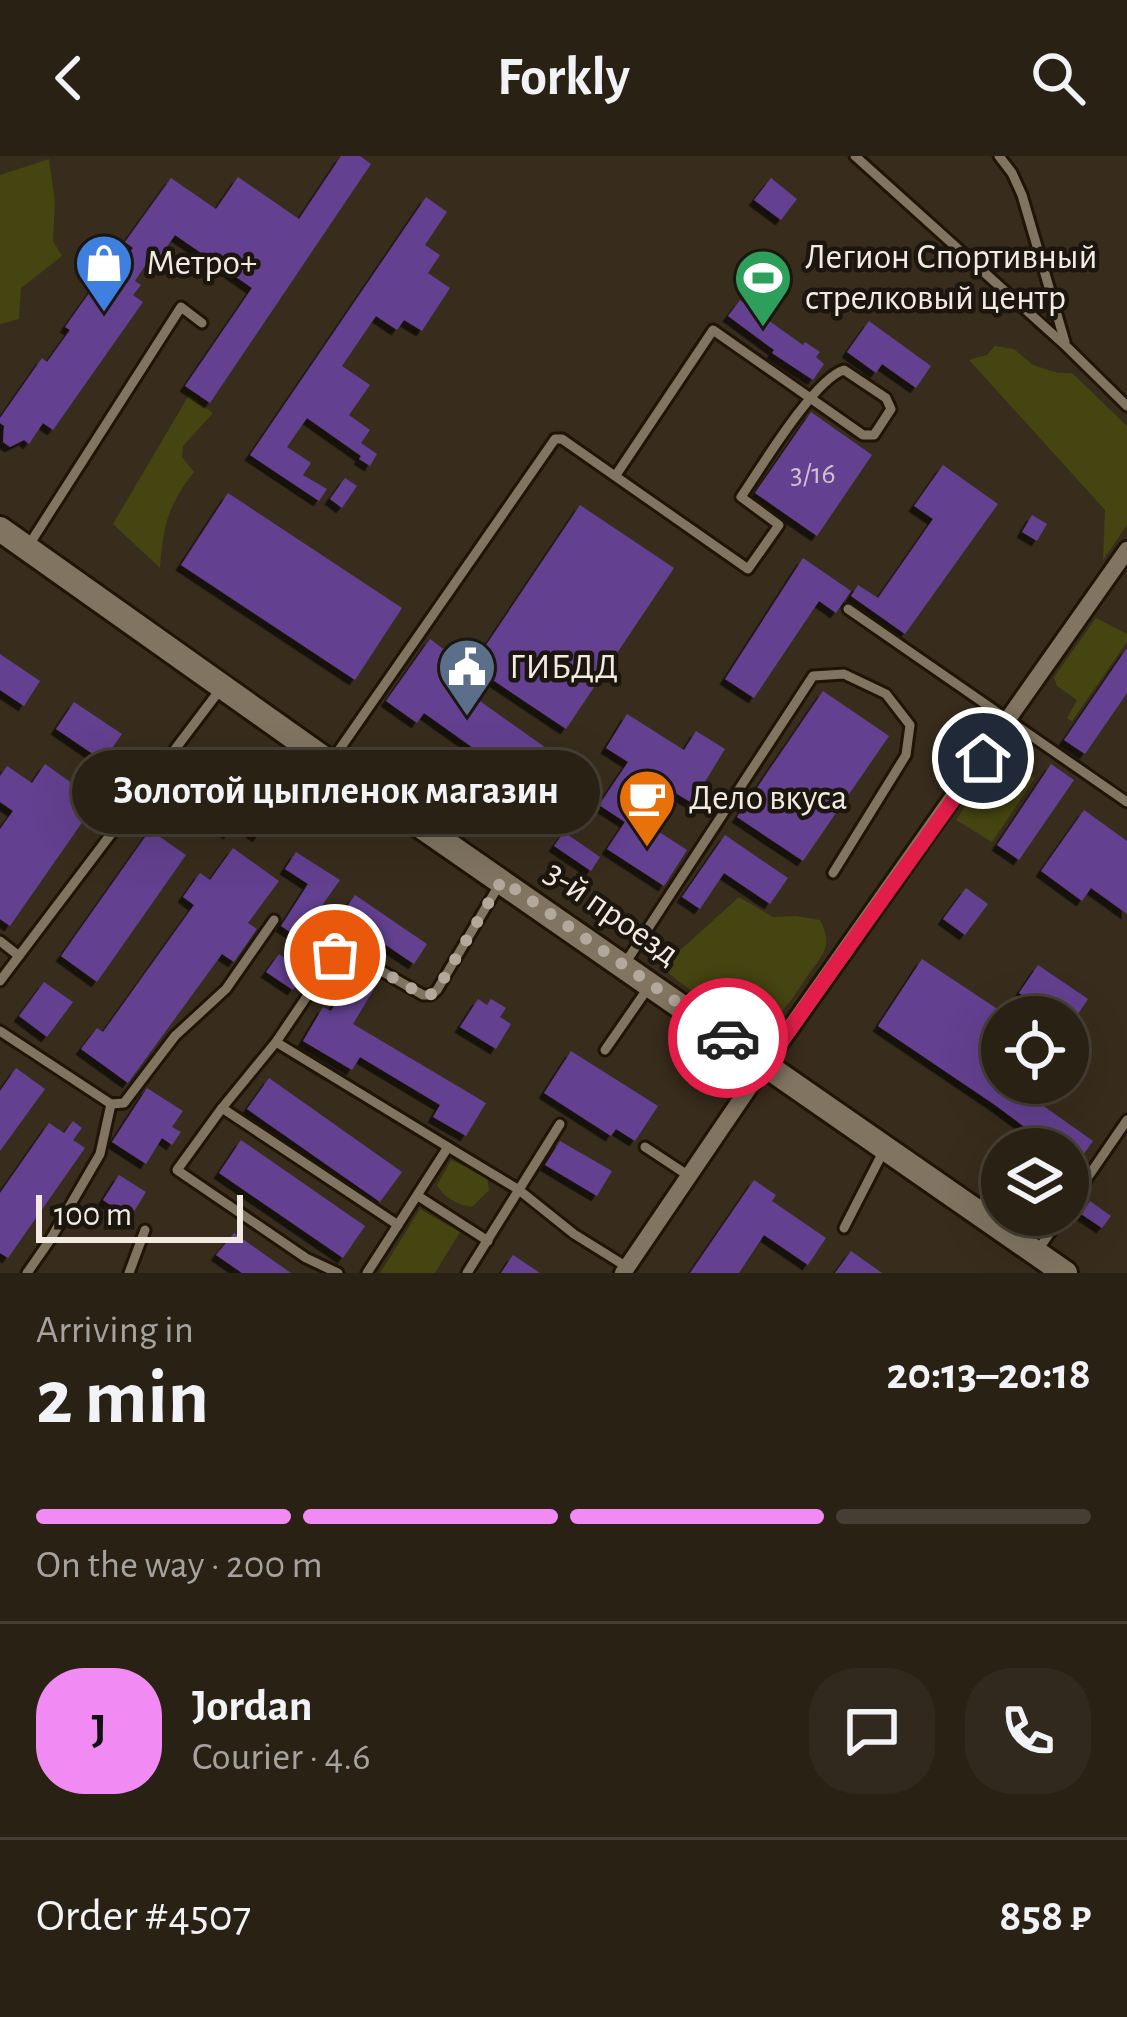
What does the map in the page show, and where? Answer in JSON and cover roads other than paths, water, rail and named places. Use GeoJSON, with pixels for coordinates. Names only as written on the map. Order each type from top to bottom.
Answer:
{"type":"FeatureCollection","features":[{"type":"Feature","properties":{"kind":"street","name":"3-й проезд"},"geometry":{"type":"LineString","coordinates":[[0,529],[977,1211],[1045,1264]]}},
{"type":"Feature","properties":{"kind":"street"},"geometry":{"type":"LineString","coordinates":[[625,1270],[1127,550]]}},
{"type":"Feature","properties":{"kind":"lane"},"geometry":{"type":"LineString","coordinates":[[855,156],[1127,406]]}},
{"type":"Feature","properties":{"kind":"lane"},"geometry":{"type":"LineString","coordinates":[[999,156],[1022,195],[1067,347]]}},
{"type":"Feature","properties":{"kind":"lane"},"geometry":{"type":"LineString","coordinates":[[27,548],[181,307],[202,323]]}},
{"type":"Feature","properties":{"kind":"lane"},"geometry":{"type":"LineString","coordinates":[[330,763],[555,439],[616,475],[748,569],[778,525],[741,497],[811,398],[836,371],[844,370],[886,398],[891,410],[874,435],[863,435],[811,398],[713,330],[616,475]]}},
{"type":"Feature","properties":{"kind":"lane"},"geometry":{"type":"LineString","coordinates":[[848,609],[1127,802]]}},
{"type":"Feature","properties":{"kind":"lane"},"geometry":{"type":"LineString","coordinates":[[624,965],[813,676],[844,674],[886,694],[910,725],[906,755],[833,874]]}},
{"type":"Feature","properties":{"kind":"lane"},"geometry":{"type":"LineString","coordinates":[[0,982],[222,687]]}},
{"type":"Feature","properties":{"kind":"lane"},"geometry":{"type":"LineString","coordinates":[[338,1273],[306,1258],[177,1171],[335,955],[352,954],[430,995],[502,880]]}},
{"type":"Feature","properties":{"kind":"lane"},"geometry":{"type":"LineString","coordinates":[[0,1031],[111,1104],[124,1103],[175,1036],[226,989],[274,920]]}},
{"type":"Feature","properties":{"kind":"lane"},"geometry":{"type":"LineString","coordinates":[[0,941],[19,956]]}},
{"type":"Feature","properties":{"kind":"lane"},"geometry":{"type":"LineString","coordinates":[[605,1050],[652,984]]}},
{"type":"Feature","properties":{"kind":"lane"},"geometry":{"type":"LineString","coordinates":[[275,1042],[519,1190],[625,1270]]}},
{"type":"Feature","properties":{"kind":"lane"},"geometry":{"type":"LineString","coordinates":[[27,1273],[100,1154],[111,1104]]}},
{"type":"Feature","properties":{"kind":"lane"},"geometry":{"type":"LineString","coordinates":[[222,1108],[398,1225]]}},
{"type":"Feature","properties":{"kind":"lane"},"geometry":{"type":"LineString","coordinates":[[1089,1175],[1127,1120]]}},
{"type":"Feature","properties":{"kind":"lane"},"geometry":{"type":"LineString","coordinates":[[467,1273],[560,1124]]}},
{"type":"Feature","properties":{"kind":"lane"},"geometry":{"type":"LineString","coordinates":[[367,1273],[448,1147]]}},
{"type":"Feature","properties":{"kind":"lane"},"geometry":{"type":"LineString","coordinates":[[645,1148],[689,1176]]}},
{"type":"Feature","properties":{"kind":"lane"},"geometry":{"type":"LineString","coordinates":[[844,1228],[886,1148]]}},
{"type":"Feature","properties":{"kind":"lane"},"geometry":{"type":"LineString","coordinates":[[418,1196],[488,1241]]}},
{"type":"Feature","properties":{"kind":"lane"},"geometry":{"type":"LineString","coordinates":[[977,1211],[981,1205]]}},
{"type":"Feature","properties":{"kind":"lane"},"geometry":{"type":"LineString","coordinates":[[128,1273],[146,1230]]}},
{"type":"Feature","properties":{"kind":"place","name":"Метро+"},"geometry":{"type":"Point","coordinates":[104,314]}},
{"type":"Feature","properties":{"kind":"place","name":"Легион Спортивный стрелковый центр"},"geometry":{"type":"Point","coordinates":[763,329]}},
{"type":"Feature","properties":{"kind":"place","name":"ГИБДД"},"geometry":{"type":"Point","coordinates":[467,718]}},
{"type":"Feature","properties":{"kind":"place","name":"Дело вкуса"},"geometry":{"type":"Point","coordinates":[647,849]}},
{"type":"Feature","properties":{"kind":"place","name":"Золотой цыпленок магазин"},"geometry":{"type":"Point","coordinates":[335,955]}}]}
